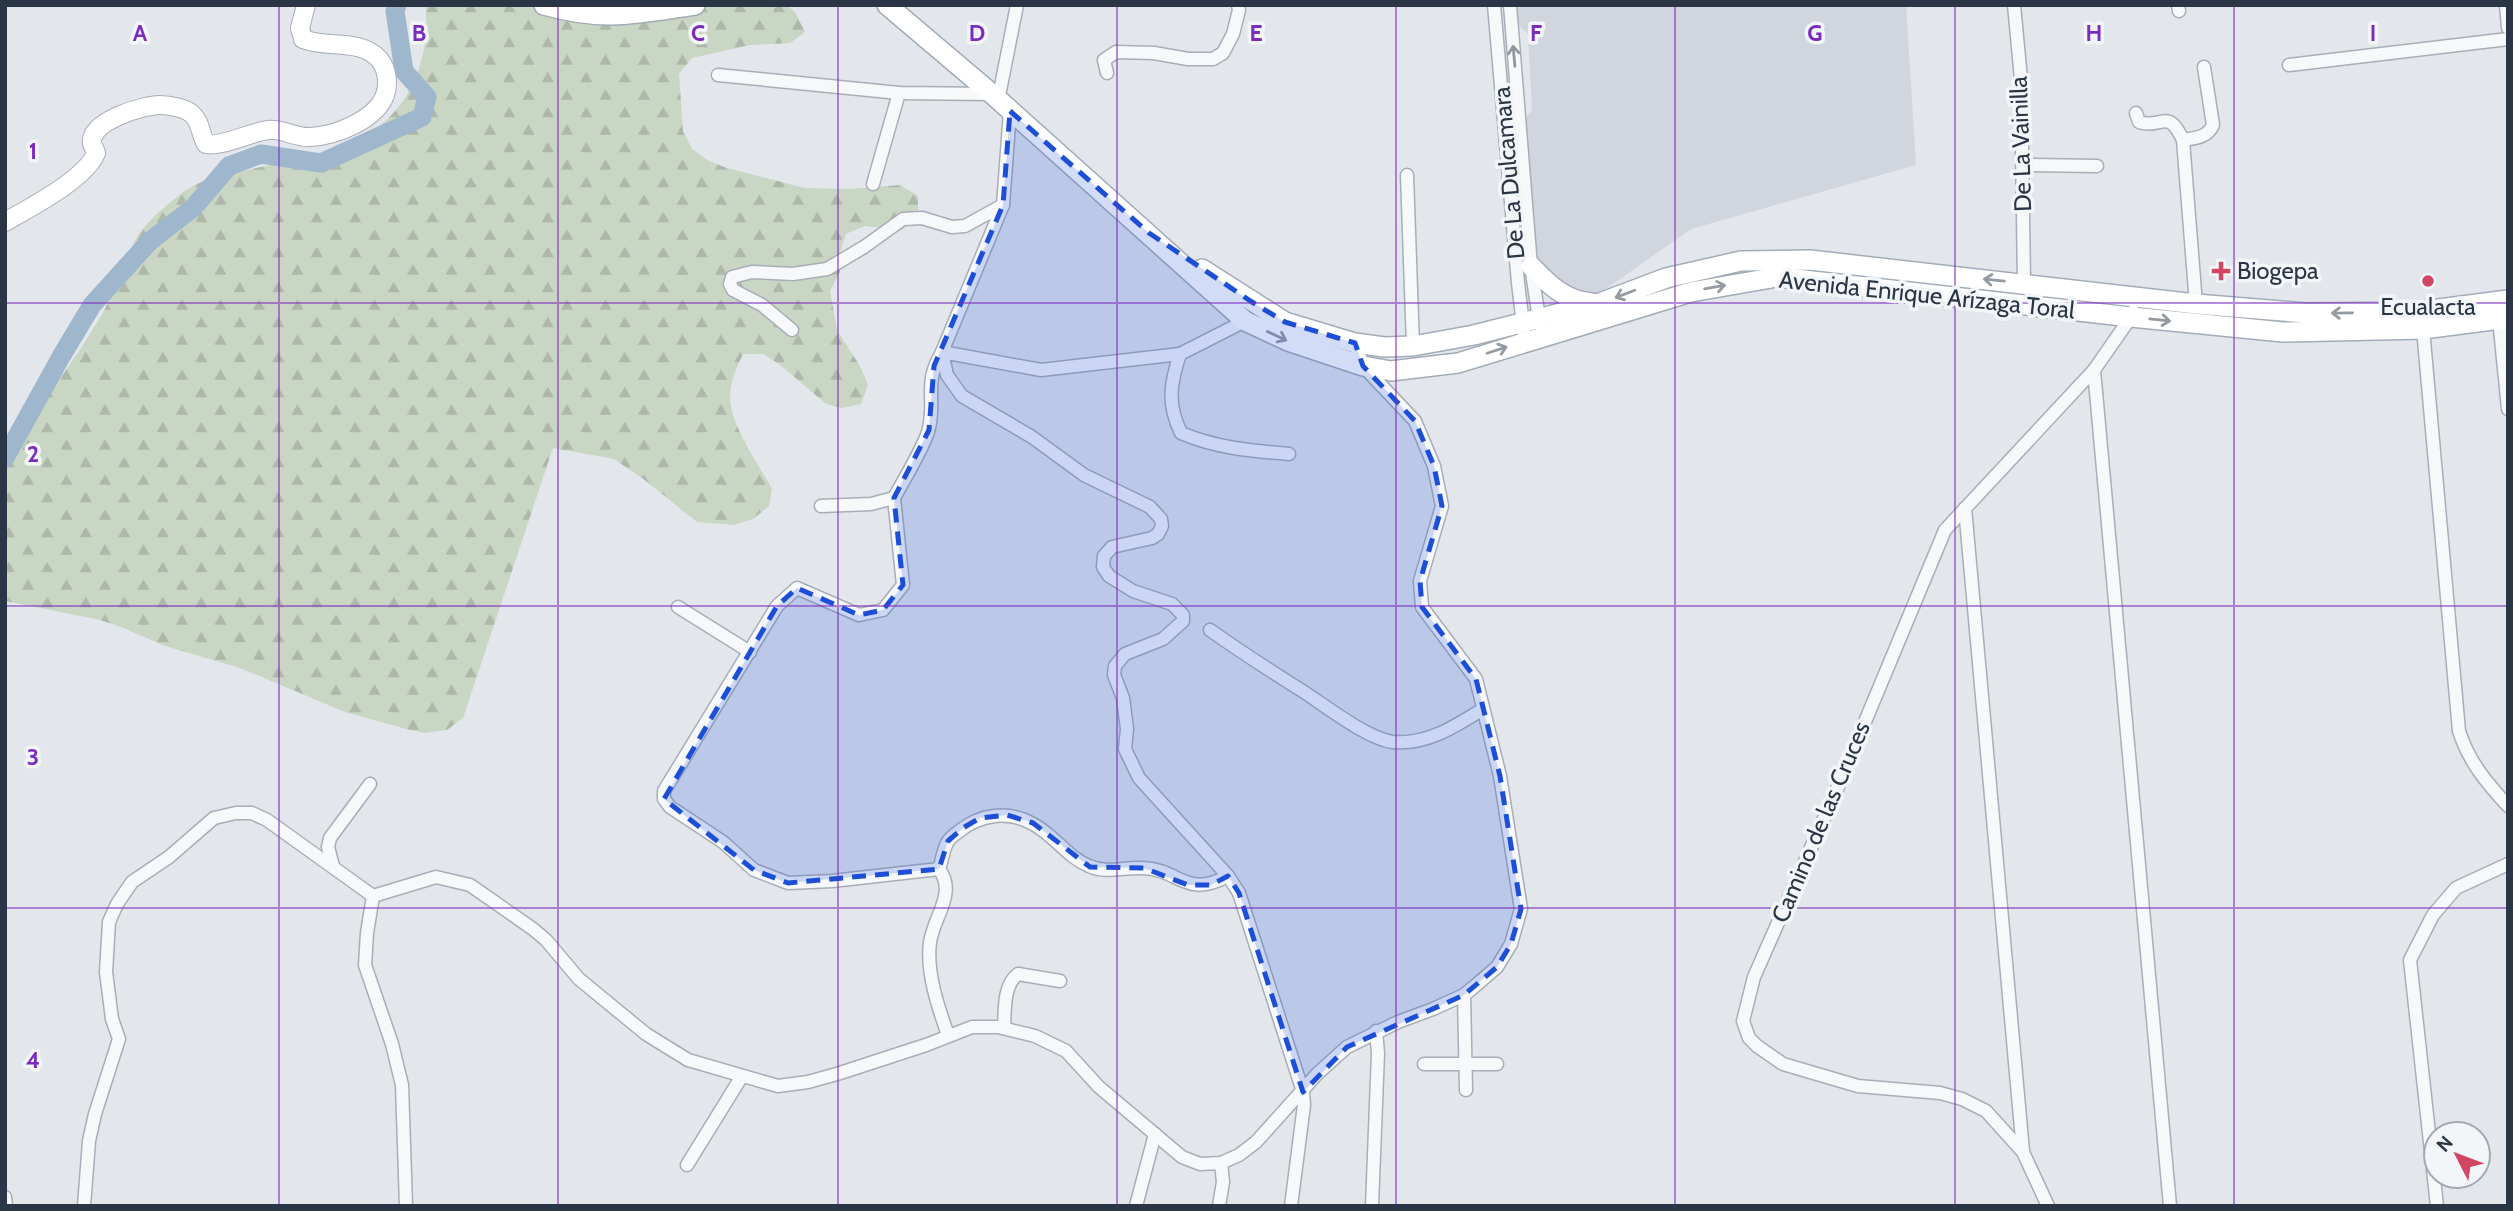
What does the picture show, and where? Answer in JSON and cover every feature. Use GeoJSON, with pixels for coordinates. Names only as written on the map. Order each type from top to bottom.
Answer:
{"type":"FeatureCollection","features":[{"type":"Feature","properties":{"kind":"main road"},"geometry":{"type":"LineString","coordinates":[[544,5],[576,14],[599,16],[630,16],[695,5]]}},
{"type":"Feature","properties":{"kind":"main road","name":"Avenida Enrique Arízaga Toral"},"geometry":{"type":"LineString","coordinates":[[887,5],[1149,233],[1245,321],[1287,341],[1363,366],[1391,371],[1458,363],[1532,330],[1666,278],[1741,261],[1810,260],[2306,313],[2416,312],[2508,300]]}},
{"type":"Feature","properties":{"kind":"main road","name":"Avenida Enrique Arízaga Toral"},"geometry":{"type":"LineString","coordinates":[[1149,233],[1285,321],[1355,343],[1384,347],[1413,346],[1532,330],[1690,292],[1777,277],[2283,332],[2423,329],[2503,319]]}},
{"type":"Feature","properties":{"kind":"main road"},"geometry":{"type":"LineString","coordinates":[[1531,266],[1556,290],[1569,298],[1600,303]]}},
{"type":"Feature","properties":{"kind":"street"},"geometry":{"type":"LineString","coordinates":[[5,222],[62,188],[87,166],[96,153],[92,143],[93,136],[109,121],[131,110],[161,105],[185,110],[194,116],[200,125],[206,144],[212,146],[271,129],[310,137],[366,120],[380,106],[386,92],[385,69],[379,59],[368,50],[303,39],[300,28],[306,5]]}},
{"type":"Feature","properties":{"kind":"street"},"geometry":{"type":"LineString","coordinates":[[939,869],[788,883],[754,870],[723,842],[670,807],[664,799],[664,791],[777,606],[797,588],[859,615],[883,610],[903,585],[894,498],[929,430],[930,379],[934,366],[1003,205],[1000,102],[1017,5]]}},
{"type":"Feature","properties":{"kind":"street"},"geometry":{"type":"LineString","coordinates":[[1107,73],[1104,60],[1116,52],[1213,59],[1223,53],[1233,34],[1239,10],[1237,5]]}},
{"type":"Feature","properties":{"kind":"street","name":"De La Dulcamara"},"geometry":{"type":"LineString","coordinates":[[1494,5],[1532,330]]}},
{"type":"Feature","properties":{"kind":"street","name":"De La Dulcamara"},"geometry":{"type":"LineString","coordinates":[[1510,5],[1531,266],[1532,330]]}},
{"type":"Feature","properties":{"kind":"street","name":"De La Vainilla"},"geometry":{"type":"LineString","coordinates":[[2014,5],[2021,79],[2024,283]]}},
{"type":"Feature","properties":{"kind":"street"},"geometry":{"type":"LineString","coordinates":[[2506,5],[2508,28]]}},
{"type":"Feature","properties":{"kind":"street"},"geometry":{"type":"LineString","coordinates":[[2289,65],[2508,39]]}},
{"type":"Feature","properties":{"kind":"street"},"geometry":{"type":"LineString","coordinates":[[2183,140],[2204,136],[2213,125],[2204,67]]}},
{"type":"Feature","properties":{"kind":"street"},"geometry":{"type":"LineString","coordinates":[[718,75],[1000,102]]}},
{"type":"Feature","properties":{"kind":"street"},"geometry":{"type":"LineString","coordinates":[[873,184],[899,93]]}},
{"type":"Feature","properties":{"kind":"street"},"geometry":{"type":"LineString","coordinates":[[2136,113],[2139,122],[2143,124],[2169,121],[2176,125],[2183,140],[2196,303]]}},
{"type":"Feature","properties":{"kind":"street"},"geometry":{"type":"LineString","coordinates":[[2023,165],[2097,166]]}},
{"type":"Feature","properties":{"kind":"street"},"geometry":{"type":"LineString","coordinates":[[1406,175],[1413,346]]}},
{"type":"Feature","properties":{"kind":"street"},"geometry":{"type":"LineString","coordinates":[[792,330],[762,305],[733,289],[730,284],[732,277],[752,272],[793,274],[827,269],[903,219],[922,218],[952,227],[965,226],[1003,205]]}},
{"type":"Feature","properties":{"kind":"street","name":"Camino de las Cruces"},"geometry":{"type":"LineString","coordinates":[[2048,1206],[2023,1152],[1986,1111],[1962,1099],[1941,1093],[1858,1086],[1783,1064],[1749,1038],[1743,1021],[1754,977],[1837,789],[1945,530],[2094,370],[2131,317],[2138,297]]}},
{"type":"Feature","properties":{"kind":"street"},"geometry":{"type":"LineString","coordinates":[[2503,319],[2508,409]]}},
{"type":"Feature","properties":{"kind":"street"},"geometry":{"type":"LineString","coordinates":[[942,352],[1041,370],[1180,354],[1245,321]]}},
{"type":"Feature","properties":{"kind":"street"},"geometry":{"type":"LineString","coordinates":[[2423,329],[2459,731],[2466,753],[2490,787],[2508,806]]}},
{"type":"Feature","properties":{"kind":"street"},"geometry":{"type":"LineString","coordinates":[[373,896],[436,877],[470,885],[546,940],[579,979],[646,1034],[688,1060],[778,1086],[808,1082],[926,1045],[972,1027],[1004,1028],[1035,1035],[1066,1051],[1099,1087],[1182,1157],[1200,1164],[1221,1163],[1238,1155],[1256,1142],[1317,1074],[1347,1047],[1376,1031],[1464,995],[1497,967],[1511,944],[1521,909],[1500,776],[1476,679],[1422,607],[1420,581],[1442,506],[1434,466],[1415,421],[1363,366],[1355,343]]}},
{"type":"Feature","properties":{"kind":"street"},"geometry":{"type":"LineString","coordinates":[[942,352],[947,375],[962,396],[1032,437],[1084,475],[1150,507],[1161,519],[1158,534],[1152,538],[1112,547],[1104,556],[1103,567],[1109,576],[1133,591],[1172,604],[1183,615],[1183,621],[1177,629],[1163,639],[1125,654],[1115,666],[1114,675],[1123,698],[1127,729],[1125,749],[1139,778],[1228,876],[1239,893],[1303,1092],[1304,1105],[1291,1206]]}},
{"type":"Feature","properties":{"kind":"street"},"geometry":{"type":"LineString","coordinates":[[1180,354],[1170,404],[1181,433],[1217,446],[1289,454]]}},
{"type":"Feature","properties":{"kind":"street"},"geometry":{"type":"LineString","coordinates":[[2094,370],[2170,1206]]}},
{"type":"Feature","properties":{"kind":"street"},"geometry":{"type":"LineString","coordinates":[[821,506],[871,505],[894,498]]}},
{"type":"Feature","properties":{"kind":"street"},"geometry":{"type":"LineString","coordinates":[[1965,508],[2023,1152]]}},
{"type":"Feature","properties":{"kind":"street"},"geometry":{"type":"LineString","coordinates":[[678,607],[750,652]]}},
{"type":"Feature","properties":{"kind":"street"},"geometry":{"type":"LineString","coordinates":[[1210,630],[1336,714],[1381,739],[1411,741],[1444,733],[1483,709]]}},
{"type":"Feature","properties":{"kind":"street"},"geometry":{"type":"LineString","coordinates":[[333,866],[328,847],[331,838],[370,784]]}},
{"type":"Feature","properties":{"kind":"street"},"geometry":{"type":"LineString","coordinates":[[84,1206],[89,1141],[118,1039],[112,1020],[106,972],[109,922],[117,904],[132,883],[169,857],[214,818],[252,813],[267,820],[373,896]]}},
{"type":"Feature","properties":{"kind":"street"},"geometry":{"type":"LineString","coordinates":[[939,869],[948,841],[963,828],[980,818],[1007,815],[1032,823],[1053,837],[1077,860],[1090,867],[1104,870],[1144,868],[1169,875],[1188,885],[1211,885],[1228,876]]}},
{"type":"Feature","properties":{"kind":"street"},"geometry":{"type":"LineString","coordinates":[[2437,1206],[2410,960],[2433,915],[2456,888],[2508,864]]}},
{"type":"Feature","properties":{"kind":"street"},"geometry":{"type":"LineString","coordinates":[[939,869],[946,878],[947,889],[930,942],[930,960],[937,1002],[948,1035]]}},
{"type":"Feature","properties":{"kind":"street"},"geometry":{"type":"LineString","coordinates":[[373,896],[365,965],[392,1044],[402,1085],[406,1206]]}},
{"type":"Feature","properties":{"kind":"street"},"geometry":{"type":"LineString","coordinates":[[1004,1028],[1011,979],[1018,974],[1059,981]]}},
{"type":"Feature","properties":{"kind":"street"},"geometry":{"type":"LineString","coordinates":[[1464,995],[1466,1090]]}},
{"type":"Feature","properties":{"kind":"street"},"geometry":{"type":"LineString","coordinates":[[1372,1206],[1378,1053],[1376,1031]]}},
{"type":"Feature","properties":{"kind":"street"},"geometry":{"type":"LineString","coordinates":[[1424,1063],[1497,1064]]}},
{"type":"Feature","properties":{"kind":"street"},"geometry":{"type":"LineString","coordinates":[[687,1165],[742,1076]]}},
{"type":"Feature","properties":{"kind":"street"},"geometry":{"type":"LineString","coordinates":[[1136,1206],[1155,1134]]}},
{"type":"Feature","properties":{"kind":"street"},"geometry":{"type":"LineString","coordinates":[[1219,1206],[1223,1182],[1221,1163]]}},
{"type":"Feature","properties":{"kind":"street"},"geometry":{"type":"LineString","coordinates":[[5,1197],[6,1206]]}},
{"type":"Feature","properties":{"kind":"highlighted area"},"geometry":{"type":"Polygon","coordinates":[[[1010,111],[1149,233],[1285,322],[1355,343],[1363,366],[1415,421],[1434,466],[1442,506],[1420,581],[1422,607],[1476,679],[1500,776],[1521,909],[1511,944],[1497,967],[1464,995],[1347,1047],[1303,1092],[1239,893],[1228,876],[1211,885],[1188,885],[1144,868],[1090,867],[1033,823],[1007,815],[980,818],[963,828],[948,841],[939,869],[788,883],[754,870],[664,799],[777,606],[797,588],[859,615],[883,610],[903,585],[894,498],[929,430],[934,366],[1003,205],[1010,111]]]}},
{"type":"Feature","properties":{"kind":"shaded area"},"geometry":{"type":"Polygon","coordinates":[[[1513,5],[1906,5],[1916,165],[1691,229],[1600,293],[1576,290],[1547,269],[1534,252],[1519,126],[1532,110],[1528,34],[1514,21],[1513,5]]]}},
{"type":"Feature","properties":{"kind":"green space"},"geometry":{"type":"Polygon","coordinates":[[[426,5],[787,5],[795,12],[805,32],[790,43],[750,45],[692,58],[679,74],[683,131],[692,149],[709,161],[727,168],[805,188],[849,189],[900,185],[918,196],[918,216],[902,230],[864,226],[846,234],[840,252],[840,272],[830,291],[837,330],[860,366],[868,385],[861,404],[842,408],[826,404],[779,364],[763,354],[743,354],[731,385],[731,407],[739,431],[772,489],[769,506],[753,519],[734,525],[697,522],[614,459],[553,448],[463,718],[447,730],[424,733],[345,712],[240,668],[165,646],[100,620],[5,601],[5,444],[56,383],[91,333],[139,234],[150,220],[173,200],[204,181],[318,154],[367,134],[388,119],[404,99],[417,74],[426,38],[426,5]]]}},
{"type":"Feature","properties":{"kind":"waterway"},"geometry":{"type":"LineString","coordinates":[[5,458],[92,305],[150,241],[193,208],[229,166],[261,154],[321,163],[422,117],[427,97],[404,71],[395,11],[397,5]]}},
{"type":"Feature","properties":{"kind":"place","name":"Biogepa"},"geometry":{"type":"Point","coordinates":[2221,271]}},
{"type":"Feature","properties":{"kind":"place","name":"Ecualacta"},"geometry":{"type":"Point","coordinates":[2428,281]}}]}
